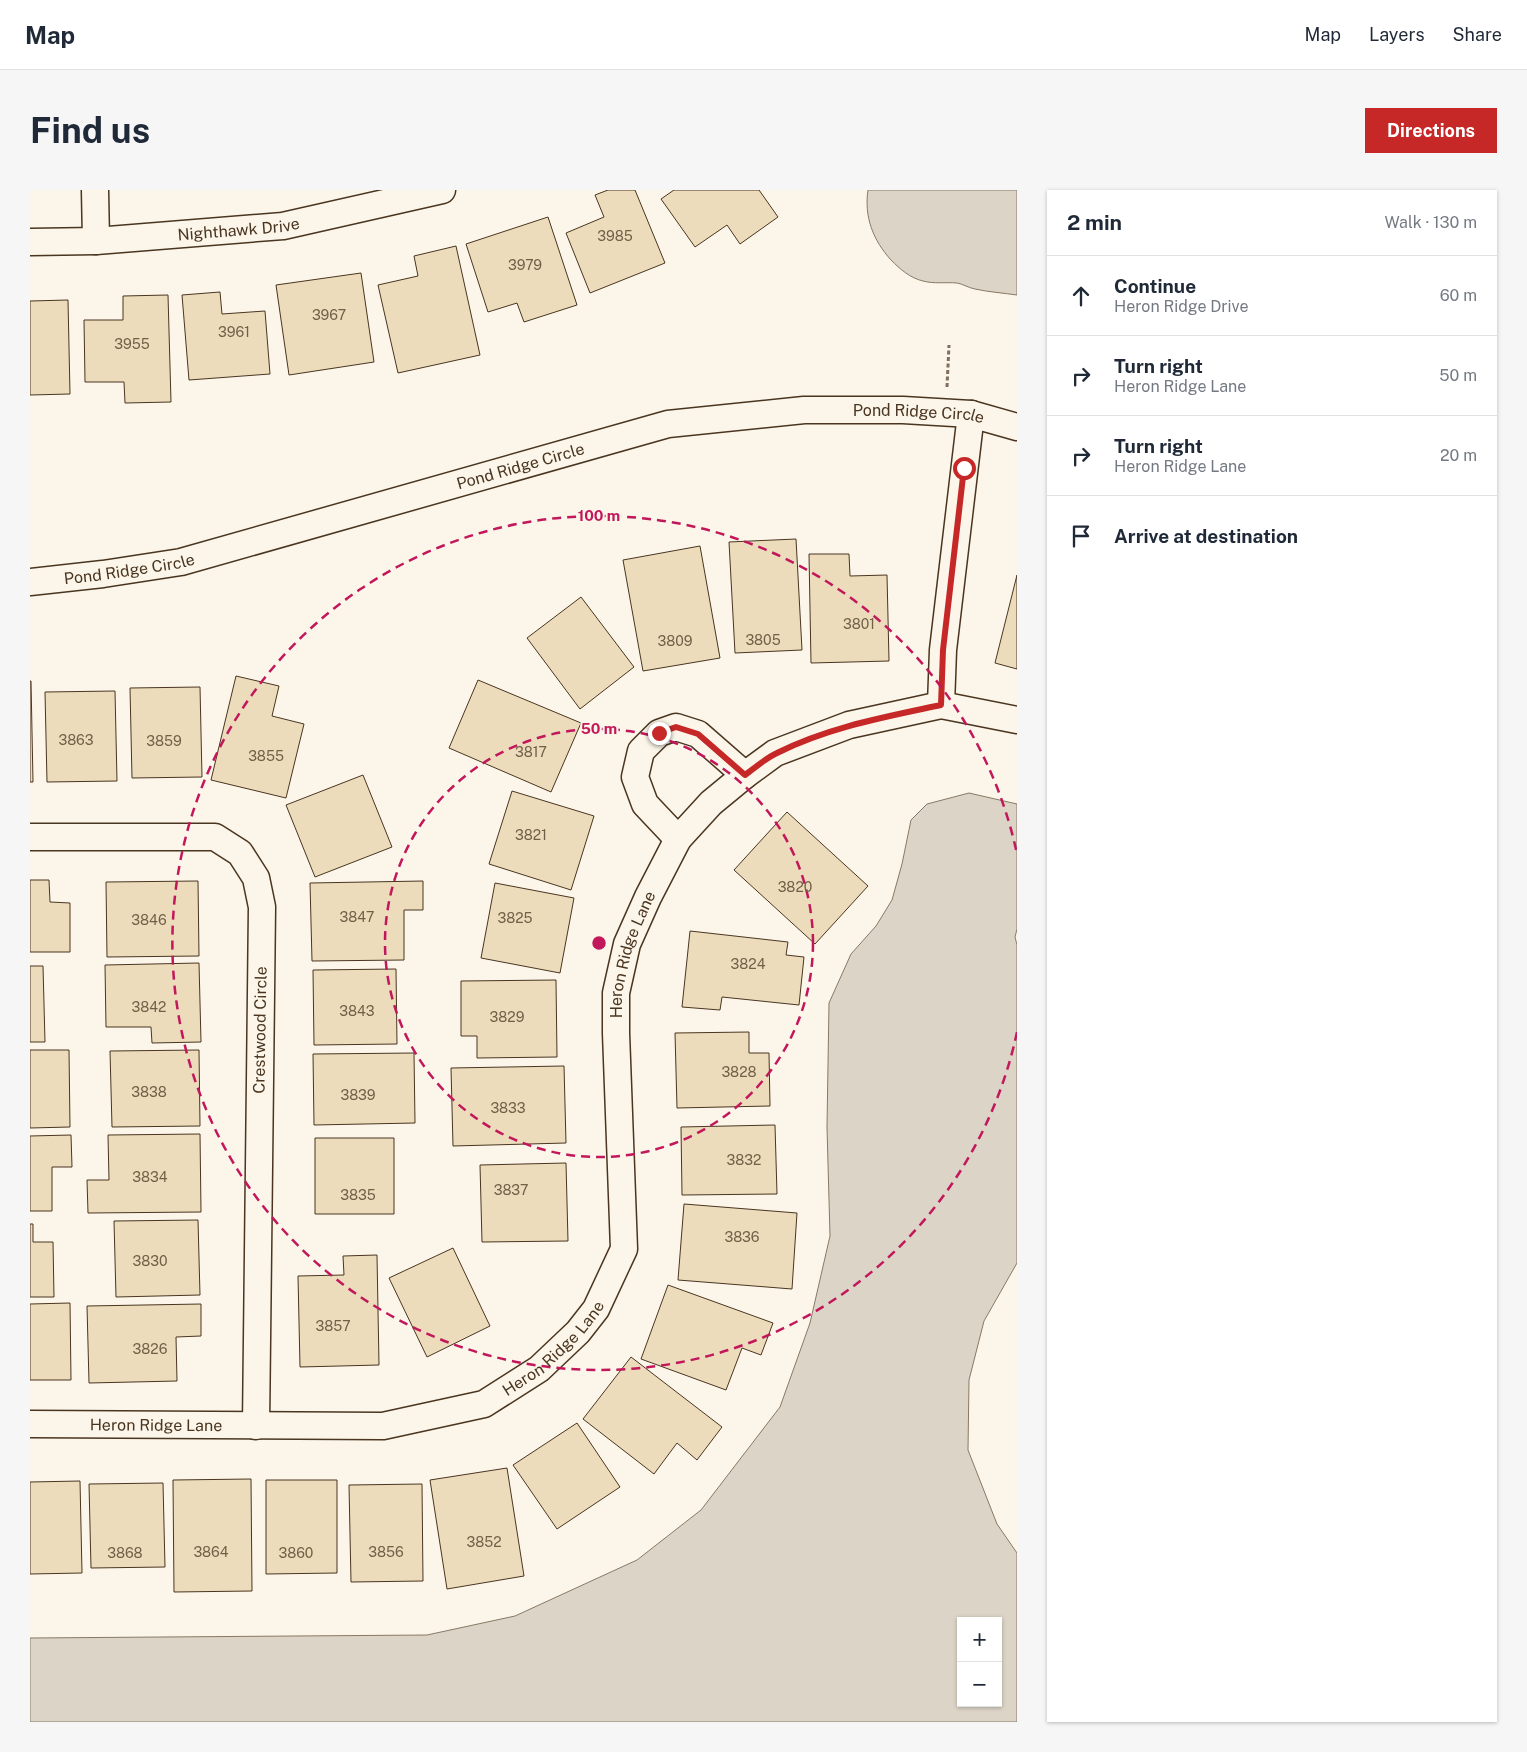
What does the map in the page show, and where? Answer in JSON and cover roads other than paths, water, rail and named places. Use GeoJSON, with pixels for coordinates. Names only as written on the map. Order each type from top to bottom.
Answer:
{"type":"FeatureCollection","features":[{"type":"Feature","properties":{"kind":"street"},"geometry":{"type":"LineString","coordinates":[[95,190],[96,241]]}},
{"type":"Feature","properties":{"kind":"street","name":"Nighthawk Drive"},"geometry":{"type":"LineString","coordinates":[[30,242],[96,241],[283,226],[442,190]]}},
{"type":"Feature","properties":{"kind":"street","name":"Pond Ridge Circle"},"geometry":{"type":"LineString","coordinates":[[30,582],[103,574],[181,562],[668,424],[804,410],[903,410],[971,414],[1017,427]]}},
{"type":"Feature","properties":{"kind":"street"},"geometry":{"type":"LineString","coordinates":[[941,705],[944,640],[971,414]]}},
{"type":"Feature","properties":{"kind":"street","name":"Heron Ridge Lane"},"geometry":{"type":"LineString","coordinates":[[30,1424],[383,1426],[484,1404],[539,1369],[578,1332],[596,1308],[624,1249],[616,993],[627,944],[678,839],[711,803],[775,753],[849,725],[941,705],[1017,720]]}},
{"type":"Feature","properties":{"kind":"street"},"geometry":{"type":"LineString","coordinates":[[678,839],[645,804],[635,777],[641,751],[659,733],[676,727],[698,734],[745,775]]}},
{"type":"Feature","properties":{"kind":"street","name":"Crestwood Circle"},"geometry":{"type":"LineString","coordinates":[[30,838],[215,837],[240,853],[256,878],[262,907],[256,1426]]}}]}
